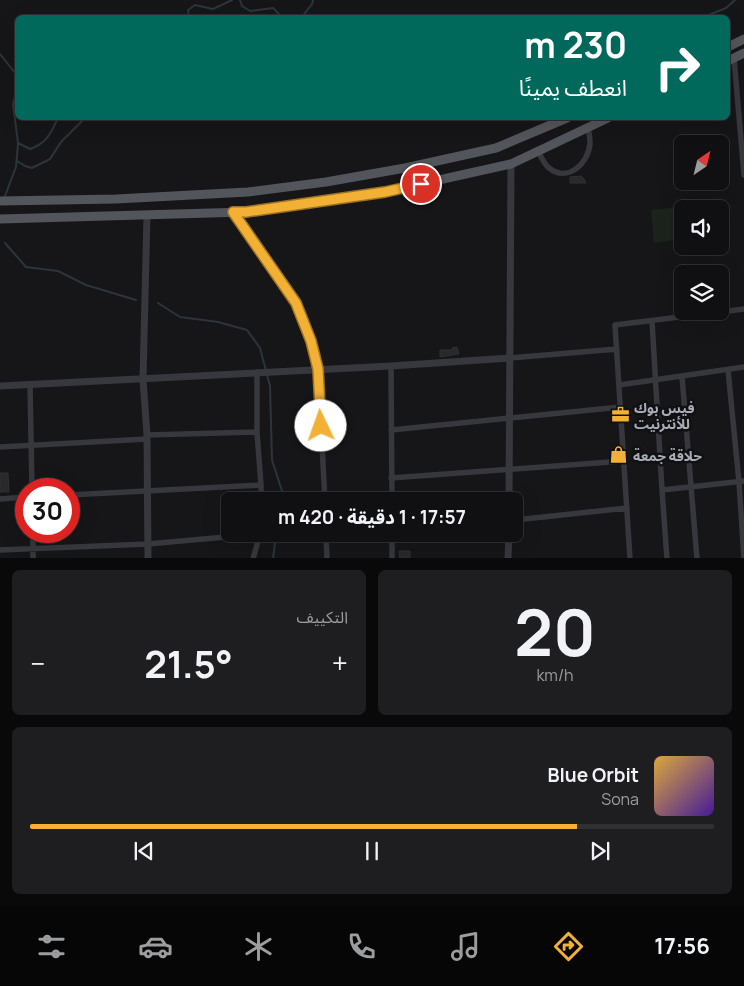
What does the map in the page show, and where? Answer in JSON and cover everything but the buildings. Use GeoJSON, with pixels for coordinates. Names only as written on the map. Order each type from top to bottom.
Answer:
{"type":"FeatureCollection","features":[{"type":"Feature","properties":{"kind":"main road"},"geometry":{"type":"LineString","coordinates":[[730,46],[744,39]]}},
{"type":"Feature","properties":{"kind":"main road"},"geometry":{"type":"LineString","coordinates":[[731,60],[744,53]]}},
{"type":"Feature","properties":{"kind":"main road"},"geometry":{"type":"LineString","coordinates":[[0,201],[248,192],[326,182],[405,168],[496,148],[562,120]]}},
{"type":"Feature","properties":{"kind":"main road"},"geometry":{"type":"LineString","coordinates":[[0,219],[246,212],[385,192],[511,164],[588,127],[598,120]]}},
{"type":"Feature","properties":{"kind":"street"},"geometry":{"type":"LineString","coordinates":[[731,60],[744,175]]}},
{"type":"Feature","properties":{"kind":"street"},"geometry":{"type":"LineString","coordinates":[[538,151],[544,164],[553,170],[563,173],[573,172],[579,168],[589,149],[588,127]]}},
{"type":"Feature","properties":{"kind":"street"},"geometry":{"type":"LineString","coordinates":[[509,492],[511,164]]}},
{"type":"Feature","properties":{"kind":"street"},"geometry":{"type":"LineString","coordinates":[[233,212],[296,303],[311,341],[318,369],[325,492]]}},
{"type":"Feature","properties":{"kind":"street"},"geometry":{"type":"LineString","coordinates":[[147,215],[143,379],[147,437],[148,558]]}},
{"type":"Feature","properties":{"kind":"street"},"geometry":{"type":"LineString","coordinates":[[630,558],[615,325],[744,309]]}},
{"type":"Feature","properties":{"kind":"street"},"geometry":{"type":"LineString","coordinates":[[652,321],[667,558]]}},
{"type":"Feature","properties":{"kind":"street"},"geometry":{"type":"LineString","coordinates":[[0,386],[391,366],[617,349]]}},
{"type":"Feature","properties":{"kind":"street"},"geometry":{"type":"LineString","coordinates":[[391,366],[392,492]]}},
{"type":"Feature","properties":{"kind":"street"},"geometry":{"type":"LineString","coordinates":[[620,385],[744,367]]}},
{"type":"Feature","properties":{"kind":"street"},"geometry":{"type":"LineString","coordinates":[[728,370],[742,482],[744,558]]}},
{"type":"Feature","properties":{"kind":"street"},"geometry":{"type":"LineString","coordinates":[[260,372],[257,432],[261,492]]}},
{"type":"Feature","properties":{"kind":"street"},"geometry":{"type":"LineString","coordinates":[[682,376],[697,558]]}},
{"type":"Feature","properties":{"kind":"street"},"geometry":{"type":"LineString","coordinates":[[30,385],[32,478]]}},
{"type":"Feature","properties":{"kind":"street"},"geometry":{"type":"LineString","coordinates":[[391,430],[621,407]]}},
{"type":"Feature","properties":{"kind":"street"},"geometry":{"type":"LineString","coordinates":[[0,447],[257,432]]}},
{"type":"Feature","properties":{"kind":"street"},"geometry":{"type":"LineString","coordinates":[[392,478],[624,461]]}},
{"type":"Feature","properties":{"kind":"street"},"geometry":{"type":"LineString","coordinates":[[662,490],[742,482]]}},
{"type":"Feature","properties":{"kind":"street"},"geometry":{"type":"LineString","coordinates":[[80,494],[261,485]]}},
{"type":"Feature","properties":{"kind":"street"},"geometry":{"type":"LineString","coordinates":[[0,499],[15,498]]}},
{"type":"Feature","properties":{"kind":"street"},"geometry":{"type":"LineString","coordinates":[[523,519],[627,508]]}},
{"type":"Feature","properties":{"kind":"street"},"geometry":{"type":"LineString","coordinates":[[0,550],[148,544],[221,537]]}},
{"type":"Feature","properties":{"kind":"street"},"geometry":{"type":"LineString","coordinates":[[253,558],[258,542]]}},
{"type":"Feature","properties":{"kind":"street"},"geometry":{"type":"LineString","coordinates":[[326,542],[327,558]]}},
{"type":"Feature","properties":{"kind":"street"},"geometry":{"type":"LineString","coordinates":[[392,542],[392,558]]}},
{"type":"Feature","properties":{"kind":"street"},"geometry":{"type":"LineString","coordinates":[[508,558],[509,542]]}},
{"type":"Feature","properties":{"kind":"street"},"geometry":{"type":"LineString","coordinates":[[33,543],[33,558]]}},
{"type":"Feature","properties":{"kind":"shaded area"},"geometry":{"type":"Polygon","coordinates":[[[674,208],[674,240],[654,243],[651,210],[674,208]]]}},
{"type":"Feature","properties":{"kind":"waterway"},"geometry":{"type":"LineString","coordinates":[[189,15],[188,10],[195,5],[213,9],[232,0]]}},
{"type":"Feature","properties":{"kind":"waterway"},"geometry":{"type":"LineString","coordinates":[[240,0],[242,6],[250,11],[273,8],[280,15]]}},
{"type":"Feature","properties":{"kind":"waterway"},"geometry":{"type":"LineString","coordinates":[[303,15],[313,0]]}},
{"type":"Feature","properties":{"kind":"waterway"},"geometry":{"type":"LineString","coordinates":[[708,15],[726,8],[735,0]]}},
{"type":"Feature","properties":{"kind":"waterway"},"geometry":{"type":"LineString","coordinates":[[0,54],[15,73]]}},
{"type":"Feature","properties":{"kind":"waterway"},"geometry":{"type":"LineString","coordinates":[[15,97],[13,104],[15,120]]}},
{"type":"Feature","properties":{"kind":"waterway"},"geometry":{"type":"LineString","coordinates":[[15,120],[18,143],[30,149],[44,141],[51,133],[57,120]]}},
{"type":"Feature","properties":{"kind":"waterway"},"geometry":{"type":"LineString","coordinates":[[17,161],[32,168],[50,159],[61,142],[83,120]]}},
{"type":"Feature","properties":{"kind":"waterway"},"geometry":{"type":"LineString","coordinates":[[5,196],[16,167],[18,144]]}},
{"type":"Feature","properties":{"kind":"waterway"},"geometry":{"type":"LineString","coordinates":[[5,243],[26,267],[58,271],[86,285],[136,300]]}},
{"type":"Feature","properties":{"kind":"waterway"},"geometry":{"type":"LineString","coordinates":[[158,303],[180,317],[218,322],[247,330],[260,348],[270,386],[272,460],[282,492]]}},
{"type":"Feature","properties":{"kind":"waterway"},"geometry":{"type":"LineString","coordinates":[[273,558],[275,542]]}},
{"type":"Feature","properties":{"kind":"place","name":"فيس بوك للأنترنيت"},"geometry":{"type":"Point","coordinates":[620,415]}},
{"type":"Feature","properties":{"kind":"place","name":"حلاقة جمعة"},"geometry":{"type":"Point","coordinates":[619,455]}},
{"type":"Feature","properties":{"kind":"route"},"geometry":{"type":"LineString","coordinates":[[321,426],[318,369],[311,341],[296,303],[233,212],[246,212],[385,192],[421,184]]}}]}
